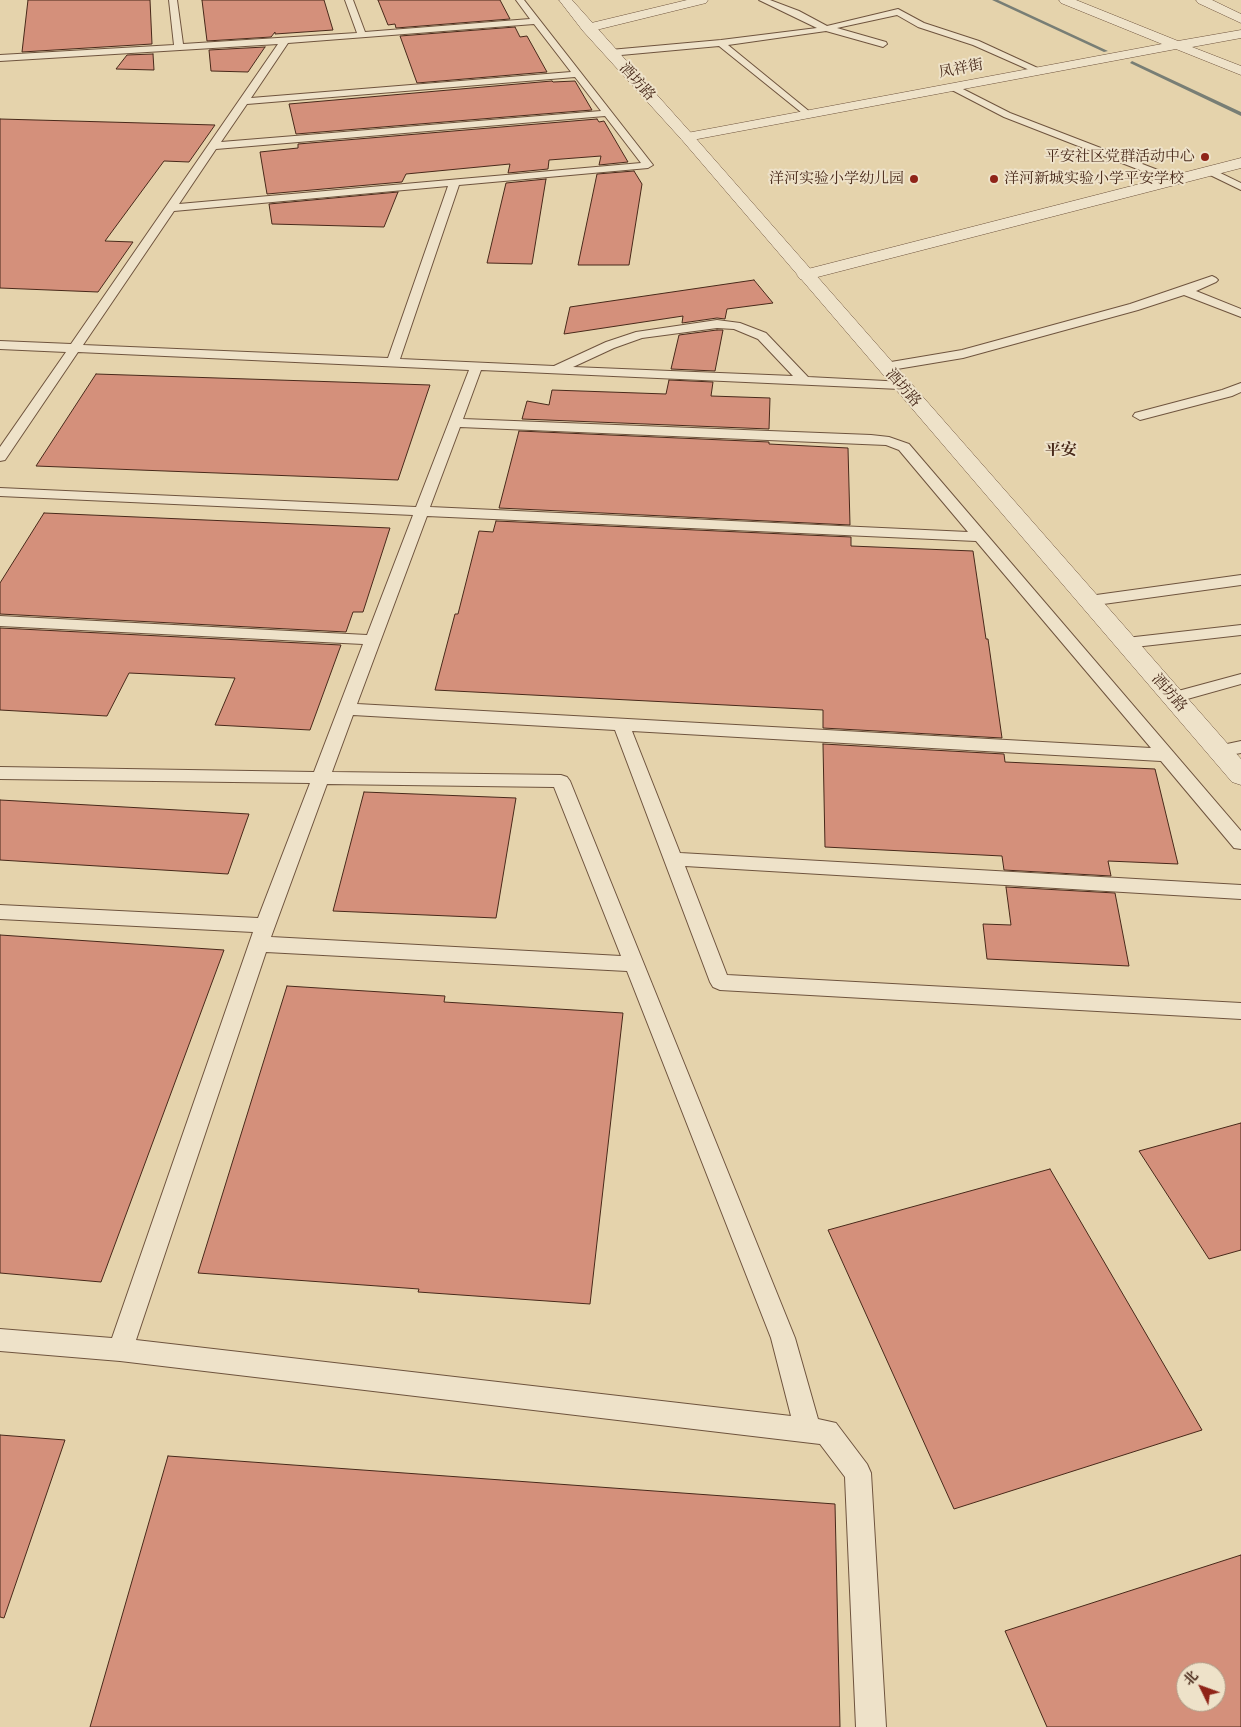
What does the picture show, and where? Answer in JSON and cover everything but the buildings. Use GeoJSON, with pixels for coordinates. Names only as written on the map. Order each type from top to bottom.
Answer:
{"type":"FeatureCollection","features":[{"type":"Feature","properties":{"kind":"street","name":"酒坊路"},"geometry":{"type":"LineString","coordinates":[[565,0],[610,53],[687,137],[900,385],[1241,776]]}},
{"type":"Feature","properties":{"kind":"street"},"geometry":{"type":"LineString","coordinates":[[588,28],[702,0]]}},
{"type":"Feature","properties":{"kind":"street"},"geometry":{"type":"LineString","coordinates":[[1065,0],[1241,71]]}},
{"type":"Feature","properties":{"kind":"street"},"geometry":{"type":"LineString","coordinates":[[1202,0],[1241,19]]}},
{"type":"Feature","properties":{"kind":"street","name":"凤祥街"},"geometry":{"type":"LineString","coordinates":[[687,137],[1037,70],[1241,34]]}},
{"type":"Feature","properties":{"kind":"street"},"geometry":{"type":"LineString","coordinates":[[806,275],[1172,179],[1241,163]]}},
{"type":"Feature","properties":{"kind":"lane"},"geometry":{"type":"LineString","coordinates":[[173,0],[178,47]]}},
{"type":"Feature","properties":{"kind":"lane"},"geometry":{"type":"LineString","coordinates":[[349,0],[362,35]]}},
{"type":"Feature","properties":{"kind":"lane"},"geometry":{"type":"LineString","coordinates":[[171,208],[648,165],[520,0]]}},
{"type":"Feature","properties":{"kind":"lane"},"geometry":{"type":"LineString","coordinates":[[763,0],[828,28],[883,44]]}},
{"type":"Feature","properties":{"kind":"lane"},"geometry":{"type":"LineString","coordinates":[[610,53],[721,43],[828,28],[898,12],[921,25],[976,43],[1037,70]]}},
{"type":"Feature","properties":{"kind":"lane"},"geometry":{"type":"LineString","coordinates":[[0,58],[285,41],[536,21]]}},
{"type":"Feature","properties":{"kind":"lane"},"geometry":{"type":"LineString","coordinates":[[0,456],[285,41]]}},
{"type":"Feature","properties":{"kind":"lane"},"geometry":{"type":"LineString","coordinates":[[721,43],[808,114]]}},
{"type":"Feature","properties":{"kind":"lane"},"geometry":{"type":"LineString","coordinates":[[244,101],[577,74]]}},
{"type":"Feature","properties":{"kind":"lane"},"geometry":{"type":"LineString","coordinates":[[953,87],[1007,115],[1172,179]]}},
{"type":"Feature","properties":{"kind":"lane"},"geometry":{"type":"LineString","coordinates":[[213,146],[607,113]]}},
{"type":"Feature","properties":{"kind":"lane"},"geometry":{"type":"LineString","coordinates":[[1210,171],[1241,187]]}},
{"type":"Feature","properties":{"kind":"lane"},"geometry":{"type":"LineString","coordinates":[[393,362],[454,183]]}},
{"type":"Feature","properties":{"kind":"lane"},"geometry":{"type":"LineString","coordinates":[[885,367],[963,354],[1185,291],[1212,280]]}},
{"type":"Feature","properties":{"kind":"lane"},"geometry":{"type":"LineString","coordinates":[[1185,291],[1241,313]]}},
{"type":"Feature","properties":{"kind":"lane"},"geometry":{"type":"LineString","coordinates":[[556,369],[610,345],[640,335],[718,324],[736,326],[762,336],[804,380]]}},
{"type":"Feature","properties":{"kind":"lane"},"geometry":{"type":"LineString","coordinates":[[0,345],[900,385]]}},
{"type":"Feature","properties":{"kind":"lane"},"geometry":{"type":"LineString","coordinates":[[120,1350],[262,934],[476,365]]}},
{"type":"Feature","properties":{"kind":"lane"},"geometry":{"type":"LineString","coordinates":[[1140,416],[1228,393],[1241,387]]}},
{"type":"Feature","properties":{"kind":"lane"},"geometry":{"type":"LineString","coordinates":[[455,423],[861,438],[888,441],[904,447],[1241,843]]}},
{"type":"Feature","properties":{"kind":"lane"},"geometry":{"type":"LineString","coordinates":[[0,492],[980,537]]}},
{"type":"Feature","properties":{"kind":"lane"},"geometry":{"type":"LineString","coordinates":[[1089,601],[1241,580]]}},
{"type":"Feature","properties":{"kind":"lane"},"geometry":{"type":"LineString","coordinates":[[0,621],[373,640]]}},
{"type":"Feature","properties":{"kind":"lane"},"geometry":{"type":"LineString","coordinates":[[1126,643],[1241,630]]}},
{"type":"Feature","properties":{"kind":"lane"},"geometry":{"type":"LineString","coordinates":[[1173,698],[1241,679]]}},
{"type":"Feature","properties":{"kind":"lane"},"geometry":{"type":"LineString","coordinates":[[347,709],[1165,756]]}},
{"type":"Feature","properties":{"kind":"lane"},"geometry":{"type":"LineString","coordinates":[[621,724],[720,982],[1241,1011]]}},
{"type":"Feature","properties":{"kind":"lane"},"geometry":{"type":"LineString","coordinates":[[1220,751],[1241,747]]}},
{"type":"Feature","properties":{"kind":"lane"},"geometry":{"type":"LineString","coordinates":[[0,773],[561,781],[783,1338],[808,1430]]}},
{"type":"Feature","properties":{"kind":"lane"},"geometry":{"type":"LineString","coordinates":[[673,859],[1241,892]]}},
{"type":"Feature","properties":{"kind":"lane"},"geometry":{"type":"LineString","coordinates":[[0,912],[634,964]]}},
{"type":"Feature","properties":{"kind":"lane"},"geometry":{"type":"LineString","coordinates":[[0,1340],[120,1350],[827,1432],[858,1473],[872,1727]]}},
{"type":"Feature","properties":{"kind":"waterway"},"geometry":{"type":"LineString","coordinates":[[994,0],[1106,51]]}},
{"type":"Feature","properties":{"kind":"waterway"},"geometry":{"type":"LineString","coordinates":[[1132,62],[1241,114]]}},
{"type":"Feature","properties":{"kind":"place","name":"平安社区党群活动中心"},"geometry":{"type":"Point","coordinates":[1205,157]}},
{"type":"Feature","properties":{"kind":"place","name":"洋河实验小学幼儿园"},"geometry":{"type":"Point","coordinates":[914,179]}},
{"type":"Feature","properties":{"kind":"place","name":"洋河新城实验小学平安学校"},"geometry":{"type":"Point","coordinates":[994,179]}},
{"type":"Feature","properties":{"kind":"district","name":"平安"},"geometry":{"type":"Point","coordinates":[1061,451]}}]}
